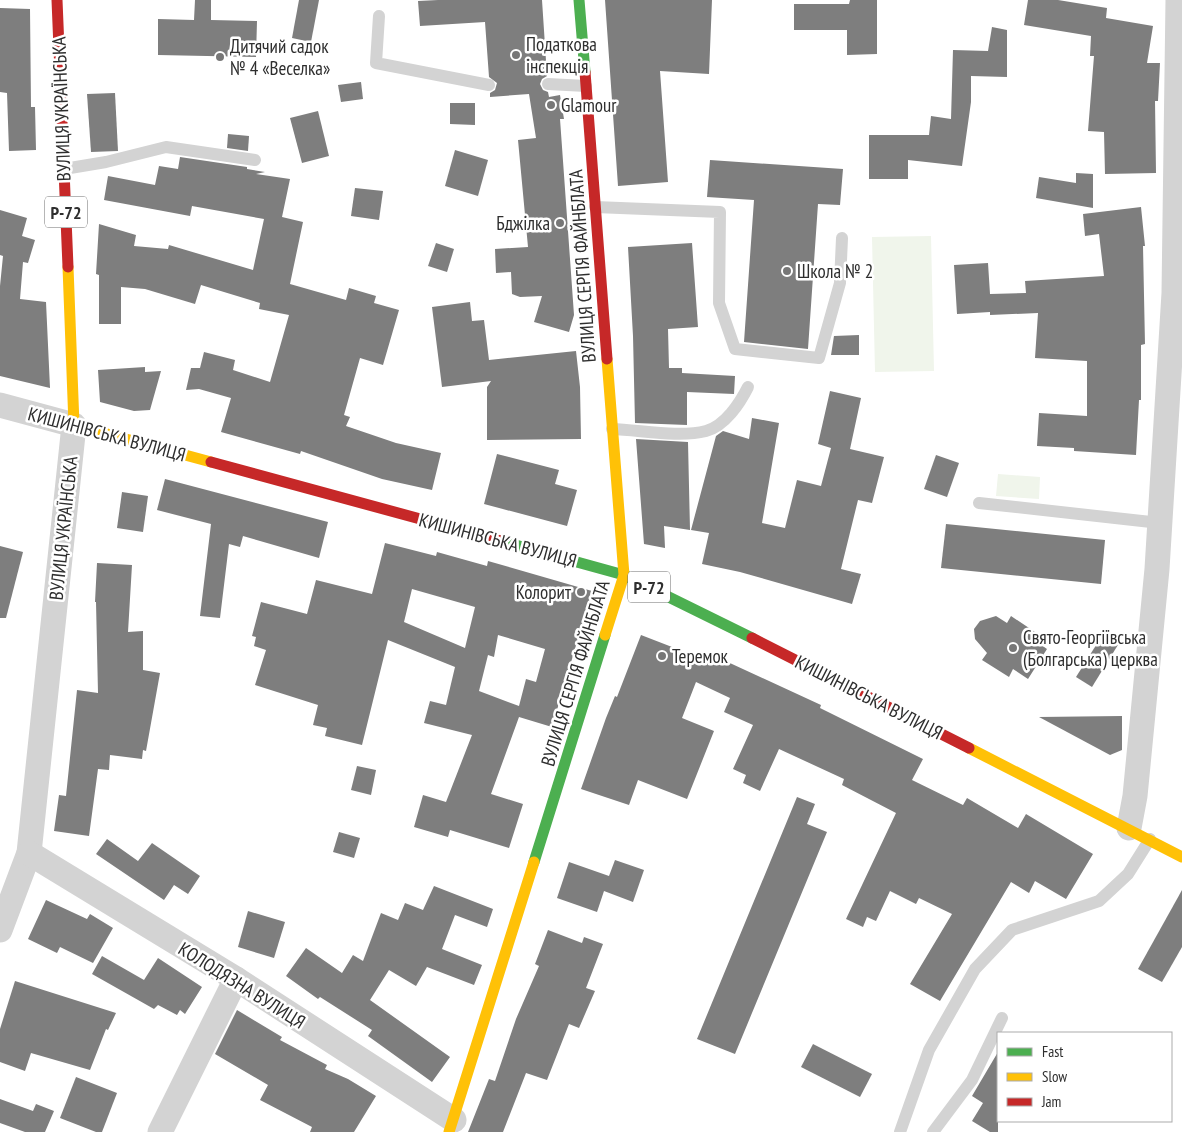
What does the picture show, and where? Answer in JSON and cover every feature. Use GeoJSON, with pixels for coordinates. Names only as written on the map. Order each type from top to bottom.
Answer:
{"type":"FeatureCollection","features":[{"type":"Feature","properties":{"kind":"main road","name":"ВУЛИЦЯ УКРАЇНСЬКА"},"geometry":{"type":"LineString","coordinates":[[57,0],[74,425]]}},
{"type":"Feature","properties":{"kind":"main road","name":"ВУЛИЦЯ СЕРГІЯ ФАЙНБЛАТА"},"geometry":{"type":"LineString","coordinates":[[452,1126],[624,575],[580,0]]}},
{"type":"Feature","properties":{"kind":"main road","name":"КИШИНІВСЬКА ВУЛИЦЯ"},"geometry":{"type":"LineString","coordinates":[[74,425],[624,575],[1139,833],[1182,857]]}},
{"type":"Feature","properties":{"kind":"street"},"geometry":{"type":"LineString","coordinates":[[1139,833],[1134,796],[1160,523],[1178,293],[1178,0]]}},
{"type":"Feature","properties":{"kind":"street","name":"КИШИНІВСЬКА ВУЛИЦЯ"},"geometry":{"type":"LineString","coordinates":[[0,405],[74,425]]}},
{"type":"Feature","properties":{"kind":"street","name":"ВУЛИЦЯ УКРАЇНСЬКА"},"geometry":{"type":"LineString","coordinates":[[0,930],[28,853],[74,425]]}},
{"type":"Feature","properties":{"kind":"street","name":"КОЛОДЯЗНА ВУЛИЦЯ"},"geometry":{"type":"LineString","coordinates":[[28,853],[236,979],[452,1126]]}},
{"type":"Feature","properties":{"kind":"street"},"geometry":{"type":"LineString","coordinates":[[160,1132],[236,979]]}},
{"type":"Feature","properties":{"kind":"lane"},"geometry":{"type":"LineString","coordinates":[[379,16],[376,63],[489,85]]}},
{"type":"Feature","properties":{"kind":"lane"},"geometry":{"type":"LineString","coordinates":[[548,84],[586,86]]}},
{"type":"Feature","properties":{"kind":"lane"},"geometry":{"type":"LineString","coordinates":[[64,169],[106,162],[166,147],[255,160]]}},
{"type":"Feature","properties":{"kind":"lane"},"geometry":{"type":"LineString","coordinates":[[595,207],[720,212],[719,303],[735,350],[818,358],[840,283],[842,238]]}},
{"type":"Feature","properties":{"kind":"lane"},"geometry":{"type":"LineString","coordinates":[[612,429],[680,433],[708,431],[740,404],[748,387]]}},
{"type":"Feature","properties":{"kind":"lane"},"geometry":{"type":"LineString","coordinates":[[979,503],[1160,523]]}},
{"type":"Feature","properties":{"kind":"lane"},"geometry":{"type":"LineString","coordinates":[[900,1132],[929,1050],[975,969],[1012,930],[1099,901],[1128,874],[1139,833]]}},
{"type":"Feature","properties":{"kind":"lane"},"geometry":{"type":"LineString","coordinates":[[933,1132],[972,1080],[1002,1018]]}},
{"type":"Feature","properties":{"kind":"shaded area"},"geometry":{"type":"Polygon","coordinates":[[[931,236],[934,371],[875,372],[872,237],[931,236]]]}},
{"type":"Feature","properties":{"kind":"shaded area"},"geometry":{"type":"Polygon","coordinates":[[[998,474],[1040,477],[1039,499],[996,496],[998,474]]]}},
{"type":"Feature","properties":{"kind":"building"},"geometry":{"type":"Polygon","coordinates":[[[195,0],[211,0],[211,20],[257,21],[256,57],[158,55],[158,19],[194,20],[195,0]]]}},
{"type":"Feature","properties":{"kind":"building"},"geometry":{"type":"Polygon","coordinates":[[[299,0],[319,0],[311,42],[292,38],[299,0]]]}},
{"type":"Feature","properties":{"kind":"building"},"geometry":{"type":"Polygon","coordinates":[[[542,0],[547,76],[542,79],[540,84],[543,90],[548,92],[549,97],[560,95],[564,119],[560,119],[574,315],[569,332],[534,322],[542,296],[520,297],[512,294],[511,272],[496,273],[495,249],[528,247],[518,140],[536,138],[529,94],[490,97],[490,93],[495,90],[497,83],[489,77],[485,22],[420,26],[418,1],[542,0]]]}},
{"type":"Feature","properties":{"kind":"building"},"geometry":{"type":"Polygon","coordinates":[[[605,0],[712,0],[709,74],[660,71],[668,182],[618,186],[605,0]]]}},
{"type":"Feature","properties":{"kind":"building"},"geometry":{"type":"Polygon","coordinates":[[[850,0],[877,0],[877,54],[847,55],[847,30],[794,30],[794,4],[849,4],[850,0]]]}},
{"type":"Feature","properties":{"kind":"building"},"geometry":{"type":"Polygon","coordinates":[[[1028,0],[1058,0],[1107,8],[1106,18],[1153,26],[1147,63],[1160,63],[1158,101],[1155,101],[1156,173],[1105,174],[1104,132],[1088,131],[1094,56],[1090,56],[1091,36],[1024,25],[1028,0]]]}},
{"type":"Feature","properties":{"kind":"building"},"geometry":{"type":"Polygon","coordinates":[[[0,8],[30,9],[31,107],[35,107],[36,150],[9,151],[7,93],[0,92],[0,8]]]}},
{"type":"Feature","properties":{"kind":"building"},"geometry":{"type":"Polygon","coordinates":[[[992,27],[1007,30],[1007,77],[971,76],[971,102],[962,166],[908,160],[908,179],[869,179],[869,135],[929,135],[931,116],[951,119],[953,50],[988,51],[992,27]]]}},
{"type":"Feature","properties":{"kind":"building"},"geometry":{"type":"Polygon","coordinates":[[[361,82],[363,99],[341,102],[338,85],[361,82]]]}},
{"type":"Feature","properties":{"kind":"building"},"geometry":{"type":"Polygon","coordinates":[[[115,93],[118,151],[91,152],[87,94],[115,93]]]}},
{"type":"Feature","properties":{"kind":"building"},"geometry":{"type":"Polygon","coordinates":[[[450,103],[475,103],[475,125],[450,124],[450,103]]]}},
{"type":"Feature","properties":{"kind":"building"},"geometry":{"type":"Polygon","coordinates":[[[318,111],[329,156],[302,163],[290,118],[318,111]]]}},
{"type":"Feature","properties":{"kind":"building"},"geometry":{"type":"Polygon","coordinates":[[[228,134],[249,136],[248,151],[227,148],[228,134]]]}},
{"type":"Feature","properties":{"kind":"building"},"geometry":{"type":"Polygon","coordinates":[[[455,150],[488,160],[478,196],[445,186],[455,150]]]}},
{"type":"Feature","properties":{"kind":"building"},"geometry":{"type":"Polygon","coordinates":[[[180,157],[247,167],[247,169],[265,172],[256,174],[290,179],[282,217],[303,222],[290,284],[346,300],[349,288],[376,296],[374,303],[399,310],[383,365],[360,358],[344,415],[350,417],[346,426],[396,443],[441,453],[432,490],[382,479],[301,451],[300,454],[221,432],[231,398],[199,389],[186,390],[191,368],[200,368],[204,352],[235,360],[233,370],[270,382],[289,315],[259,309],[260,303],[201,285],[195,304],[145,289],[121,287],[121,324],[99,324],[99,275],[96,274],[99,224],[136,235],[134,246],[168,249],[169,245],[253,270],[264,219],[192,206],[190,216],[104,200],[108,176],[155,185],[159,166],[178,169],[180,157]]]}},
{"type":"Feature","properties":{"kind":"building"},"geometry":{"type":"Polygon","coordinates":[[[710,160],[843,169],[840,205],[818,204],[808,349],[744,342],[754,200],[707,197],[710,160]]]}},
{"type":"Feature","properties":{"kind":"building"},"geometry":{"type":"Polygon","coordinates":[[[1076,173],[1093,174],[1093,208],[1036,198],[1039,177],[1076,183],[1076,173]]]}},
{"type":"Feature","properties":{"kind":"building"},"geometry":{"type":"Polygon","coordinates":[[[355,188],[383,191],[379,220],[351,216],[355,188]]]}},
{"type":"Feature","properties":{"kind":"building"},"geometry":{"type":"Polygon","coordinates":[[[1141,207],[1145,246],[1143,246],[1145,344],[1141,345],[1141,400],[1139,400],[1136,455],[1074,451],[1074,448],[1037,446],[1039,413],[1087,416],[1087,361],[1035,358],[1038,313],[990,315],[990,312],[957,314],[954,265],[988,263],[990,294],[1026,293],[1025,281],[1104,276],[1099,234],[1085,236],[1083,214],[1141,207]]]}},
{"type":"Feature","properties":{"kind":"building"},"geometry":{"type":"Polygon","coordinates":[[[0,210],[27,218],[22,236],[35,240],[28,263],[23,262],[20,299],[46,302],[50,388],[0,376],[0,286],[3,256],[0,255],[0,210]]]}},
{"type":"Feature","properties":{"kind":"building"},"geometry":{"type":"Polygon","coordinates":[[[436,243],[454,249],[447,272],[428,266],[436,243]]]}},
{"type":"Feature","properties":{"kind":"building"},"geometry":{"type":"Polygon","coordinates":[[[692,243],[698,327],[668,329],[669,368],[682,368],[682,373],[735,376],[734,394],[687,392],[687,425],[635,423],[628,247],[692,243]]]}},
{"type":"Feature","properties":{"kind":"building"},"geometry":{"type":"Polygon","coordinates":[[[470,302],[472,321],[484,320],[489,360],[576,351],[580,387],[581,439],[487,440],[487,387],[491,381],[442,387],[432,307],[470,302]]]}},
{"type":"Feature","properties":{"kind":"building"},"geometry":{"type":"Polygon","coordinates":[[[859,335],[859,355],[831,355],[834,336],[859,335]]]}},
{"type":"Feature","properties":{"kind":"building"},"geometry":{"type":"Polygon","coordinates":[[[145,367],[145,372],[161,371],[150,410],[134,411],[100,402],[98,370],[145,367]]]}},
{"type":"Feature","properties":{"kind":"building"},"geometry":{"type":"Polygon","coordinates":[[[830,391],[861,398],[850,449],[884,457],[872,503],[858,500],[841,569],[861,574],[852,604],[740,572],[702,564],[709,533],[691,530],[716,436],[723,431],[749,439],[752,418],[779,423],[762,523],[785,528],[797,480],[821,486],[831,448],[818,444],[830,391]]]}},
{"type":"Feature","properties":{"kind":"building"},"geometry":{"type":"Polygon","coordinates":[[[636,439],[688,442],[690,530],[664,526],[665,548],[644,544],[636,439]]]}},
{"type":"Feature","properties":{"kind":"building"},"geometry":{"type":"Polygon","coordinates":[[[497,454],[559,470],[555,484],[577,490],[567,526],[484,504],[497,454]]]}},
{"type":"Feature","properties":{"kind":"building"},"geometry":{"type":"Polygon","coordinates":[[[936,455],[959,463],[947,497],[924,489],[936,455]]]}},
{"type":"Feature","properties":{"kind":"building"},"geometry":{"type":"Polygon","coordinates":[[[165,479],[328,522],[319,558],[243,536],[240,547],[229,544],[220,618],[200,616],[211,524],[157,510],[165,479]]]}},
{"type":"Feature","properties":{"kind":"building"},"geometry":{"type":"Polygon","coordinates":[[[122,492],[148,496],[143,532],[117,528],[122,492]]]}},
{"type":"Feature","properties":{"kind":"building"},"geometry":{"type":"Polygon","coordinates":[[[946,524],[1105,540],[1101,584],[941,568],[946,524]]]}},
{"type":"Feature","properties":{"kind":"building"},"geometry":{"type":"Polygon","coordinates":[[[385,543],[436,556],[437,552],[487,566],[488,561],[592,591],[552,727],[519,717],[491,794],[523,804],[509,848],[450,830],[448,837],[414,827],[423,795],[446,802],[472,735],[424,723],[430,701],[446,705],[455,667],[388,640],[362,745],[325,736],[327,728],[313,725],[318,705],[255,685],[266,650],[254,646],[256,637],[252,636],[261,602],[307,614],[316,580],[372,594],[385,543]],[[412,589],[404,622],[465,648],[475,607],[412,589]],[[498,635],[494,657],[488,655],[479,691],[519,706],[526,679],[536,682],[545,649],[498,635]]]}},
{"type":"Feature","properties":{"kind":"building"},"geometry":{"type":"Polygon","coordinates":[[[0,546],[23,552],[6,618],[0,618],[0,546]]]}},
{"type":"Feature","properties":{"kind":"building"},"geometry":{"type":"Polygon","coordinates":[[[97,563],[132,565],[128,632],[143,631],[143,670],[160,673],[146,751],[143,750],[142,759],[110,755],[109,770],[98,769],[89,836],[54,831],[59,795],[66,796],[77,690],[98,693],[95,602],[97,563]]]}},
{"type":"Feature","properties":{"kind":"building","name":"Свято-Георгіївська (Болгарська) церква"},"geometry":{"type":"Polygon","coordinates":[[[996,616],[1007,623],[1011,616],[1038,634],[1034,640],[1047,649],[1028,679],[1013,669],[1009,677],[982,660],[987,653],[975,639],[974,629],[980,621],[996,616]]]}},
{"type":"Feature","properties":{"kind":"building"},"geometry":{"type":"Polygon","coordinates":[[[1105,631],[1121,640],[1092,687],[1076,677],[1105,631]]]}},
{"type":"Feature","properties":{"kind":"building"},"geometry":{"type":"Polygon","coordinates":[[[641,635],[716,664],[719,658],[821,705],[820,708],[923,759],[912,780],[963,805],[967,798],[1018,828],[1026,814],[1093,854],[1066,899],[1035,881],[1029,893],[1011,882],[940,1001],[910,984],[952,914],[919,898],[916,904],[890,891],[876,921],[867,917],[863,927],[846,919],[896,813],[842,785],[844,779],[779,749],[760,791],[743,783],[746,775],[733,769],[753,725],[724,712],[730,698],[696,682],[682,718],[714,731],[687,799],[638,780],[629,805],[581,789],[606,718],[615,696],[617,697],[641,635]]]}},
{"type":"Feature","properties":{"kind":"building"},"geometry":{"type":"Polygon","coordinates":[[[1122,716],[1122,750],[1110,755],[1039,717],[1122,716]]]}},
{"type":"Feature","properties":{"kind":"building"},"geometry":{"type":"Polygon","coordinates":[[[357,766],[376,770],[371,795],[351,790],[357,766]]]}},
{"type":"Feature","properties":{"kind":"building"},"geometry":{"type":"Polygon","coordinates":[[[797,797],[815,804],[807,824],[827,832],[735,1054],[697,1039],[797,797]]]}},
{"type":"Feature","properties":{"kind":"building"},"geometry":{"type":"Polygon","coordinates":[[[339,832],[360,838],[354,858],[333,852],[339,832]]]}},
{"type":"Feature","properties":{"kind":"building"},"geometry":{"type":"Polygon","coordinates":[[[107,839],[138,861],[152,843],[200,876],[188,894],[174,885],[164,900],[96,854],[107,839]]]}},
{"type":"Feature","properties":{"kind":"building"},"geometry":{"type":"Polygon","coordinates":[[[615,860],[644,870],[633,902],[604,891],[597,912],[557,898],[569,862],[609,876],[615,860]]]}},
{"type":"Feature","properties":{"kind":"building"},"geometry":{"type":"Polygon","coordinates":[[[434,886],[493,909],[487,927],[455,915],[442,949],[482,965],[474,985],[427,967],[416,986],[389,970],[370,1000],[450,1057],[432,1082],[368,1036],[372,1030],[320,997],[318,999],[286,976],[306,948],[342,973],[353,955],[363,961],[381,913],[398,920],[405,903],[423,910],[434,886]]]}},
{"type":"Feature","properties":{"kind":"building"},"geometry":{"type":"Polygon","coordinates":[[[1182,890],[1182,947],[1162,982],[1138,969],[1182,890]]]}},
{"type":"Feature","properties":{"kind":"building"},"geometry":{"type":"Polygon","coordinates":[[[46,900],[87,919],[90,914],[113,928],[93,963],[60,947],[57,953],[28,939],[46,900]]]}},
{"type":"Feature","properties":{"kind":"building"},"geometry":{"type":"Polygon","coordinates":[[[248,911],[285,922],[274,958],[238,947],[248,911]]]}},
{"type":"Feature","properties":{"kind":"building"},"geometry":{"type":"Polygon","coordinates":[[[548,930],[582,943],[584,937],[603,944],[586,988],[595,991],[579,1028],[569,1024],[547,1080],[526,1073],[503,1132],[468,1132],[489,1079],[495,1081],[516,1019],[539,966],[535,964],[548,930]]]}},
{"type":"Feature","properties":{"kind":"building"},"geometry":{"type":"Polygon","coordinates":[[[102,956],[144,980],[158,958],[202,987],[185,1014],[180,1010],[177,1015],[158,1005],[154,1009],[92,974],[102,956]]]}},
{"type":"Feature","properties":{"kind":"building"},"geometry":{"type":"Polygon","coordinates":[[[15,981],[116,1013],[108,1030],[106,1029],[90,1070],[31,1053],[25,1071],[0,1062],[0,1029],[15,981]]]}},
{"type":"Feature","properties":{"kind":"building"},"geometry":{"type":"Polygon","coordinates":[[[237,1010],[282,1037],[280,1040],[327,1065],[325,1069],[348,1079],[376,1096],[354,1132],[310,1132],[312,1127],[260,1100],[268,1085],[215,1054],[237,1010]]]}},
{"type":"Feature","properties":{"kind":"building"},"geometry":{"type":"Polygon","coordinates":[[[813,1044],[872,1074],[860,1097],[801,1067],[813,1044]]]}},
{"type":"Feature","properties":{"kind":"building"},"geometry":{"type":"Polygon","coordinates":[[[997,1054],[998,1132],[990,1132],[972,1121],[983,1103],[972,1096],[997,1054]]]}},
{"type":"Feature","properties":{"kind":"building"},"geometry":{"type":"Polygon","coordinates":[[[76,1077],[117,1093],[102,1132],[96,1132],[60,1118],[76,1077]]]}},
{"type":"Feature","properties":{"kind":"building"},"geometry":{"type":"Polygon","coordinates":[[[0,1099],[33,1111],[36,1104],[54,1111],[45,1132],[25,1132],[0,1123],[0,1099]]]}},
{"type":"Feature","properties":{"kind":"traffic: fast"},"geometry":{"type":"LineString","coordinates":[[579,0],[585,72]]}},
{"type":"Feature","properties":{"kind":"traffic: fast"},"geometry":{"type":"LineString","coordinates":[[501,541],[624,575],[752,638]]}},
{"type":"Feature","properties":{"kind":"traffic: fast"},"geometry":{"type":"LineString","coordinates":[[534,862],[605,635]]}},
{"type":"Feature","properties":{"kind":"traffic: slow"},"geometry":{"type":"LineString","coordinates":[[68,267],[74,425],[211,462]]}},
{"type":"Feature","properties":{"kind":"traffic: slow"},"geometry":{"type":"LineString","coordinates":[[605,635],[624,575],[607,359]]}},
{"type":"Feature","properties":{"kind":"traffic: slow"},"geometry":{"type":"LineString","coordinates":[[969,748],[1182,857]]}},
{"type":"Feature","properties":{"kind":"traffic: slow"},"geometry":{"type":"LineString","coordinates":[[449,1132],[534,862]]}},
{"type":"Feature","properties":{"kind":"traffic: jam"},"geometry":{"type":"LineString","coordinates":[[57,0],[68,267]]}},
{"type":"Feature","properties":{"kind":"traffic: jam"},"geometry":{"type":"LineString","coordinates":[[585,72],[607,359]]}},
{"type":"Feature","properties":{"kind":"traffic: jam"},"geometry":{"type":"LineString","coordinates":[[211,462],[501,541]]}},
{"type":"Feature","properties":{"kind":"traffic: jam"},"geometry":{"type":"LineString","coordinates":[[752,638],[969,748]]}},
{"type":"Feature","properties":{"kind":"place","name":"Податкова інспекція"},"geometry":{"type":"Point","coordinates":[516,55]}},
{"type":"Feature","properties":{"kind":"place","name":"Дитячий садок № 4 «Веселка»"},"geometry":{"type":"Point","coordinates":[220,57]}},
{"type":"Feature","properties":{"kind":"place","name":"Glamour"},"geometry":{"type":"Point","coordinates":[551,105]}},
{"type":"Feature","properties":{"kind":"place","name":"Бджілка"},"geometry":{"type":"Point","coordinates":[560,223]}},
{"type":"Feature","properties":{"kind":"place","name":"Школа № 2"},"geometry":{"type":"Point","coordinates":[787,271]}},
{"type":"Feature","properties":{"kind":"place","name":"Колорит"},"geometry":{"type":"Point","coordinates":[581,592]}},
{"type":"Feature","properties":{"kind":"place","name":"Свято-Георгіївська (Болгарська) церква"},"geometry":{"type":"Point","coordinates":[1013,648]}},
{"type":"Feature","properties":{"kind":"place","name":"Теремок"},"geometry":{"type":"Point","coordinates":[662,656]}}]}
